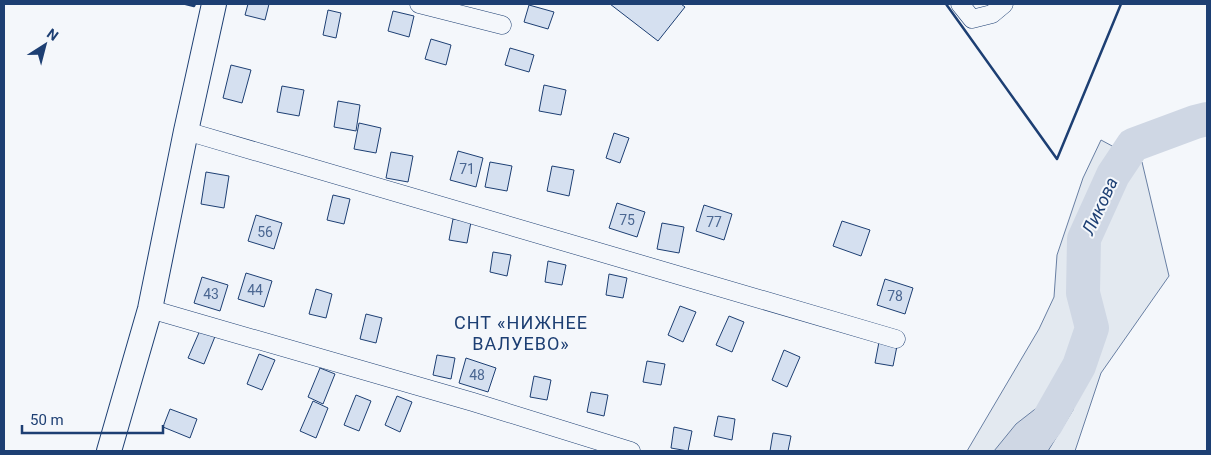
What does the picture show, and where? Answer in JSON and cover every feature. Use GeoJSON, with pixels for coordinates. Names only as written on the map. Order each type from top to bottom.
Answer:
{"type":"FeatureCollection","features":[{"type":"Feature","properties":{"kind":"street"},"geometry":{"type":"LineString","coordinates":[[108,451],[150,309],[214,4]]}},
{"type":"Feature","properties":{"kind":"street"},"geometry":{"type":"LineString","coordinates":[[420,4],[502,25]]}},
{"type":"Feature","properties":{"kind":"street"},"geometry":{"type":"LineString","coordinates":[[960,4],[972,19],[992,14],[1004,4]]}},
{"type":"Feature","properties":{"kind":"street"},"geometry":{"type":"LineString","coordinates":[[186,131],[896,339]]}},
{"type":"Feature","properties":{"kind":"street"},"geometry":{"type":"LineString","coordinates":[[150,309],[473,402],[631,451]]}},
{"type":"Feature","properties":{"kind":"shaded area"},"geometry":{"type":"Polygon","coordinates":[[[1101,140],[1142,162],[1169,276],[1101,373],[1075,451],[967,451],[1039,329],[1054,297],[1057,255],[1083,178],[1101,140]]]}},
{"type":"Feature","properties":{"kind":"shaded area"},"geometry":{"type":"Polygon","coordinates":[[[1079,366],[1073,410],[1048,451],[994,451],[1016,424],[1043,403],[1061,378],[1079,366]]]}},
{"type":"Feature","properties":{"kind":"building"},"geometry":{"type":"Polygon","coordinates":[[[248,4],[269,4],[265,20],[245,15],[248,4]]]}},
{"type":"Feature","properties":{"kind":"building"},"geometry":{"type":"Polygon","coordinates":[[[610,4],[681,4],[685,7],[658,41],[610,4]]]}},
{"type":"Feature","properties":{"kind":"building"},"geometry":{"type":"Polygon","coordinates":[[[529,5],[554,12],[548,29],[524,22],[529,5]]]}},
{"type":"Feature","properties":{"kind":"building"},"geometry":{"type":"Polygon","coordinates":[[[328,10],[341,13],[336,38],[323,35],[328,10]]]}},
{"type":"Feature","properties":{"kind":"building"},"geometry":{"type":"Polygon","coordinates":[[[393,11],[414,16],[409,37],[388,31],[393,11]]]}},
{"type":"Feature","properties":{"kind":"building"},"geometry":{"type":"Polygon","coordinates":[[[431,39],[451,45],[446,65],[425,59],[431,39]]]}},
{"type":"Feature","properties":{"kind":"building"},"geometry":{"type":"Polygon","coordinates":[[[510,48],[534,55],[529,72],[505,65],[510,48]]]}},
{"type":"Feature","properties":{"kind":"building"},"geometry":{"type":"Polygon","coordinates":[[[231,65],[251,70],[242,103],[223,98],[231,65]]]}},
{"type":"Feature","properties":{"kind":"building"},"geometry":{"type":"Polygon","coordinates":[[[544,85],[566,90],[561,115],[539,111],[544,85]]]}},
{"type":"Feature","properties":{"kind":"building"},"geometry":{"type":"Polygon","coordinates":[[[282,86],[304,90],[299,116],[277,112],[282,86]]]}},
{"type":"Feature","properties":{"kind":"building"},"geometry":{"type":"Polygon","coordinates":[[[338,101],[360,105],[356,131],[334,127],[338,101]]]}},
{"type":"Feature","properties":{"kind":"building"},"geometry":{"type":"Polygon","coordinates":[[[359,123],[381,128],[376,153],[354,149],[359,123]]]}},
{"type":"Feature","properties":{"kind":"building"},"geometry":{"type":"Polygon","coordinates":[[[614,133],[629,138],[620,163],[606,158],[614,133]]]}},
{"type":"Feature","properties":{"kind":"building"},"geometry":{"type":"Polygon","coordinates":[[[458,151],[483,158],[476,187],[450,180],[458,151]]]}},
{"type":"Feature","properties":{"kind":"building"},"geometry":{"type":"Polygon","coordinates":[[[391,152],[413,156],[408,182],[386,178],[391,152]]]}},
{"type":"Feature","properties":{"kind":"building"},"geometry":{"type":"Polygon","coordinates":[[[490,162],[512,166],[507,191],[485,187],[490,162]]]}},
{"type":"Feature","properties":{"kind":"building"},"geometry":{"type":"Polygon","coordinates":[[[552,166],[574,170],[569,196],[547,191],[552,166]]]}},
{"type":"Feature","properties":{"kind":"building"},"geometry":{"type":"Polygon","coordinates":[[[206,172],[229,176],[224,208],[201,204],[206,172]]]}},
{"type":"Feature","properties":{"kind":"building"},"geometry":{"type":"Polygon","coordinates":[[[333,195],[350,199],[344,224],[327,220],[333,195]]]}},
{"type":"Feature","properties":{"kind":"building"},"geometry":{"type":"Polygon","coordinates":[[[617,203],[645,212],[637,237],[609,228],[617,203]]]}},
{"type":"Feature","properties":{"kind":"building"},"geometry":{"type":"Polygon","coordinates":[[[704,205],[732,214],[724,240],[696,231],[704,205]]]}},
{"type":"Feature","properties":{"kind":"building"},"geometry":{"type":"Polygon","coordinates":[[[256,215],[282,223],[274,249],[248,241],[256,215]]]}},
{"type":"Feature","properties":{"kind":"building"},"geometry":{"type":"Polygon","coordinates":[[[453,219],[471,222],[467,243],[449,240],[453,219]]]}},
{"type":"Feature","properties":{"kind":"building"},"geometry":{"type":"Polygon","coordinates":[[[842,221],[870,230],[861,256],[833,246],[842,221]]]}},
{"type":"Feature","properties":{"kind":"building"},"geometry":{"type":"Polygon","coordinates":[[[662,223],[684,227],[679,253],[657,249],[662,223]]]}},
{"type":"Feature","properties":{"kind":"building"},"geometry":{"type":"Polygon","coordinates":[[[493,252],[511,255],[507,276],[490,272],[493,252]]]}},
{"type":"Feature","properties":{"kind":"building"},"geometry":{"type":"Polygon","coordinates":[[[548,261],[566,265],[562,285],[545,282],[548,261]]]}},
{"type":"Feature","properties":{"kind":"building"},"geometry":{"type":"Polygon","coordinates":[[[246,273],[272,281],[264,307],[238,299],[246,273]]]}},
{"type":"Feature","properties":{"kind":"building"},"geometry":{"type":"Polygon","coordinates":[[[609,274],[627,278],[623,298],[606,295],[609,274]]]}},
{"type":"Feature","properties":{"kind":"building"},"geometry":{"type":"Polygon","coordinates":[[[202,277],[228,285],[220,311],[194,303],[202,277]]]}},
{"type":"Feature","properties":{"kind":"building"},"geometry":{"type":"Polygon","coordinates":[[[885,279],[913,288],[905,314],[877,305],[885,279]]]}},
{"type":"Feature","properties":{"kind":"building"},"geometry":{"type":"Polygon","coordinates":[[[316,289],[332,294],[326,318],[309,314],[316,289]]]}},
{"type":"Feature","properties":{"kind":"building"},"geometry":{"type":"Polygon","coordinates":[[[680,306],[696,312],[683,342],[668,335],[680,306]]]}},
{"type":"Feature","properties":{"kind":"building"},"geometry":{"type":"Polygon","coordinates":[[[366,314],[382,318],[376,343],[360,339],[366,314]]]}},
{"type":"Feature","properties":{"kind":"building"},"geometry":{"type":"Polygon","coordinates":[[[729,316],[744,322],[732,352],[716,345],[729,316]]]}},
{"type":"Feature","properties":{"kind":"building"},"geometry":{"type":"Polygon","coordinates":[[[201,328],[216,334],[204,364],[188,358],[201,328]]]}},
{"type":"Feature","properties":{"kind":"building"},"geometry":{"type":"Polygon","coordinates":[[[879,342],[897,346],[893,366],[875,363],[879,342]]]}},
{"type":"Feature","properties":{"kind":"building"},"geometry":{"type":"Polygon","coordinates":[[[784,350],[800,357],[787,387],[772,380],[784,350]]]}},
{"type":"Feature","properties":{"kind":"building"},"geometry":{"type":"Polygon","coordinates":[[[259,354],[275,360],[262,390],[247,384],[259,354]]]}},
{"type":"Feature","properties":{"kind":"building"},"geometry":{"type":"Polygon","coordinates":[[[437,355],[455,358],[451,379],[433,375],[437,355]]]}},
{"type":"Feature","properties":{"kind":"building"},"geometry":{"type":"Polygon","coordinates":[[[466,358],[496,368],[488,392],[459,383],[466,358]]]}},
{"type":"Feature","properties":{"kind":"building"},"geometry":{"type":"Polygon","coordinates":[[[647,361],[665,364],[661,385],[643,382],[647,361]]]}},
{"type":"Feature","properties":{"kind":"building"},"geometry":{"type":"Polygon","coordinates":[[[320,368],[335,374],[323,404],[308,397],[320,368]]]}},
{"type":"Feature","properties":{"kind":"building"},"geometry":{"type":"Polygon","coordinates":[[[534,376],[551,380],[547,400],[530,397],[534,376]]]}},
{"type":"Feature","properties":{"kind":"building"},"geometry":{"type":"Polygon","coordinates":[[[591,392],[608,395],[604,416],[587,412],[591,392]]]}},
{"type":"Feature","properties":{"kind":"building"},"geometry":{"type":"Polygon","coordinates":[[[356,395],[371,401],[359,431],[344,425],[356,395]]]}},
{"type":"Feature","properties":{"kind":"building"},"geometry":{"type":"Polygon","coordinates":[[[397,396],[412,402],[400,432],[385,425],[397,396]]]}},
{"type":"Feature","properties":{"kind":"building"},"geometry":{"type":"Polygon","coordinates":[[[313,401],[328,408],[316,438],[300,431],[313,401]]]}},
{"type":"Feature","properties":{"kind":"building"},"geometry":{"type":"Polygon","coordinates":[[[170,409],[197,419],[190,438],[163,427],[170,409]]]}},
{"type":"Feature","properties":{"kind":"building"},"geometry":{"type":"Polygon","coordinates":[[[718,416],[735,419],[732,440],[714,436],[718,416]]]}},
{"type":"Feature","properties":{"kind":"building"},"geometry":{"type":"Polygon","coordinates":[[[674,427],[692,431],[688,451],[671,448],[674,427]]]}},
{"type":"Feature","properties":{"kind":"building"},"geometry":{"type":"Polygon","coordinates":[[[773,433],[791,436],[788,451],[770,451],[773,433]]]}},
{"type":"Feature","properties":{"kind":"waterway","name":"Ликова"},"geometry":{"type":"LineString","coordinates":[[1025,451],[1046,424],[1079,366],[1092,328],[1083,293],[1084,239],[1113,175],[1133,145],[1207,119]]}},
{"type":"Feature","properties":{"kind":"wall"},"geometry":{"type":"LineString","coordinates":[[186,4],[194,6],[195,4]]}},
{"type":"Feature","properties":{"kind":"wall"},"geometry":{"type":"LineString","coordinates":[[946,4],[1057,159],[1121,4]]}},
{"type":"Feature","properties":{"kind":"district","name":"СНТ «НИЖНЕЕ ВАЛУЕВО»"},"geometry":{"type":"Point","coordinates":[521,333]}}]}
